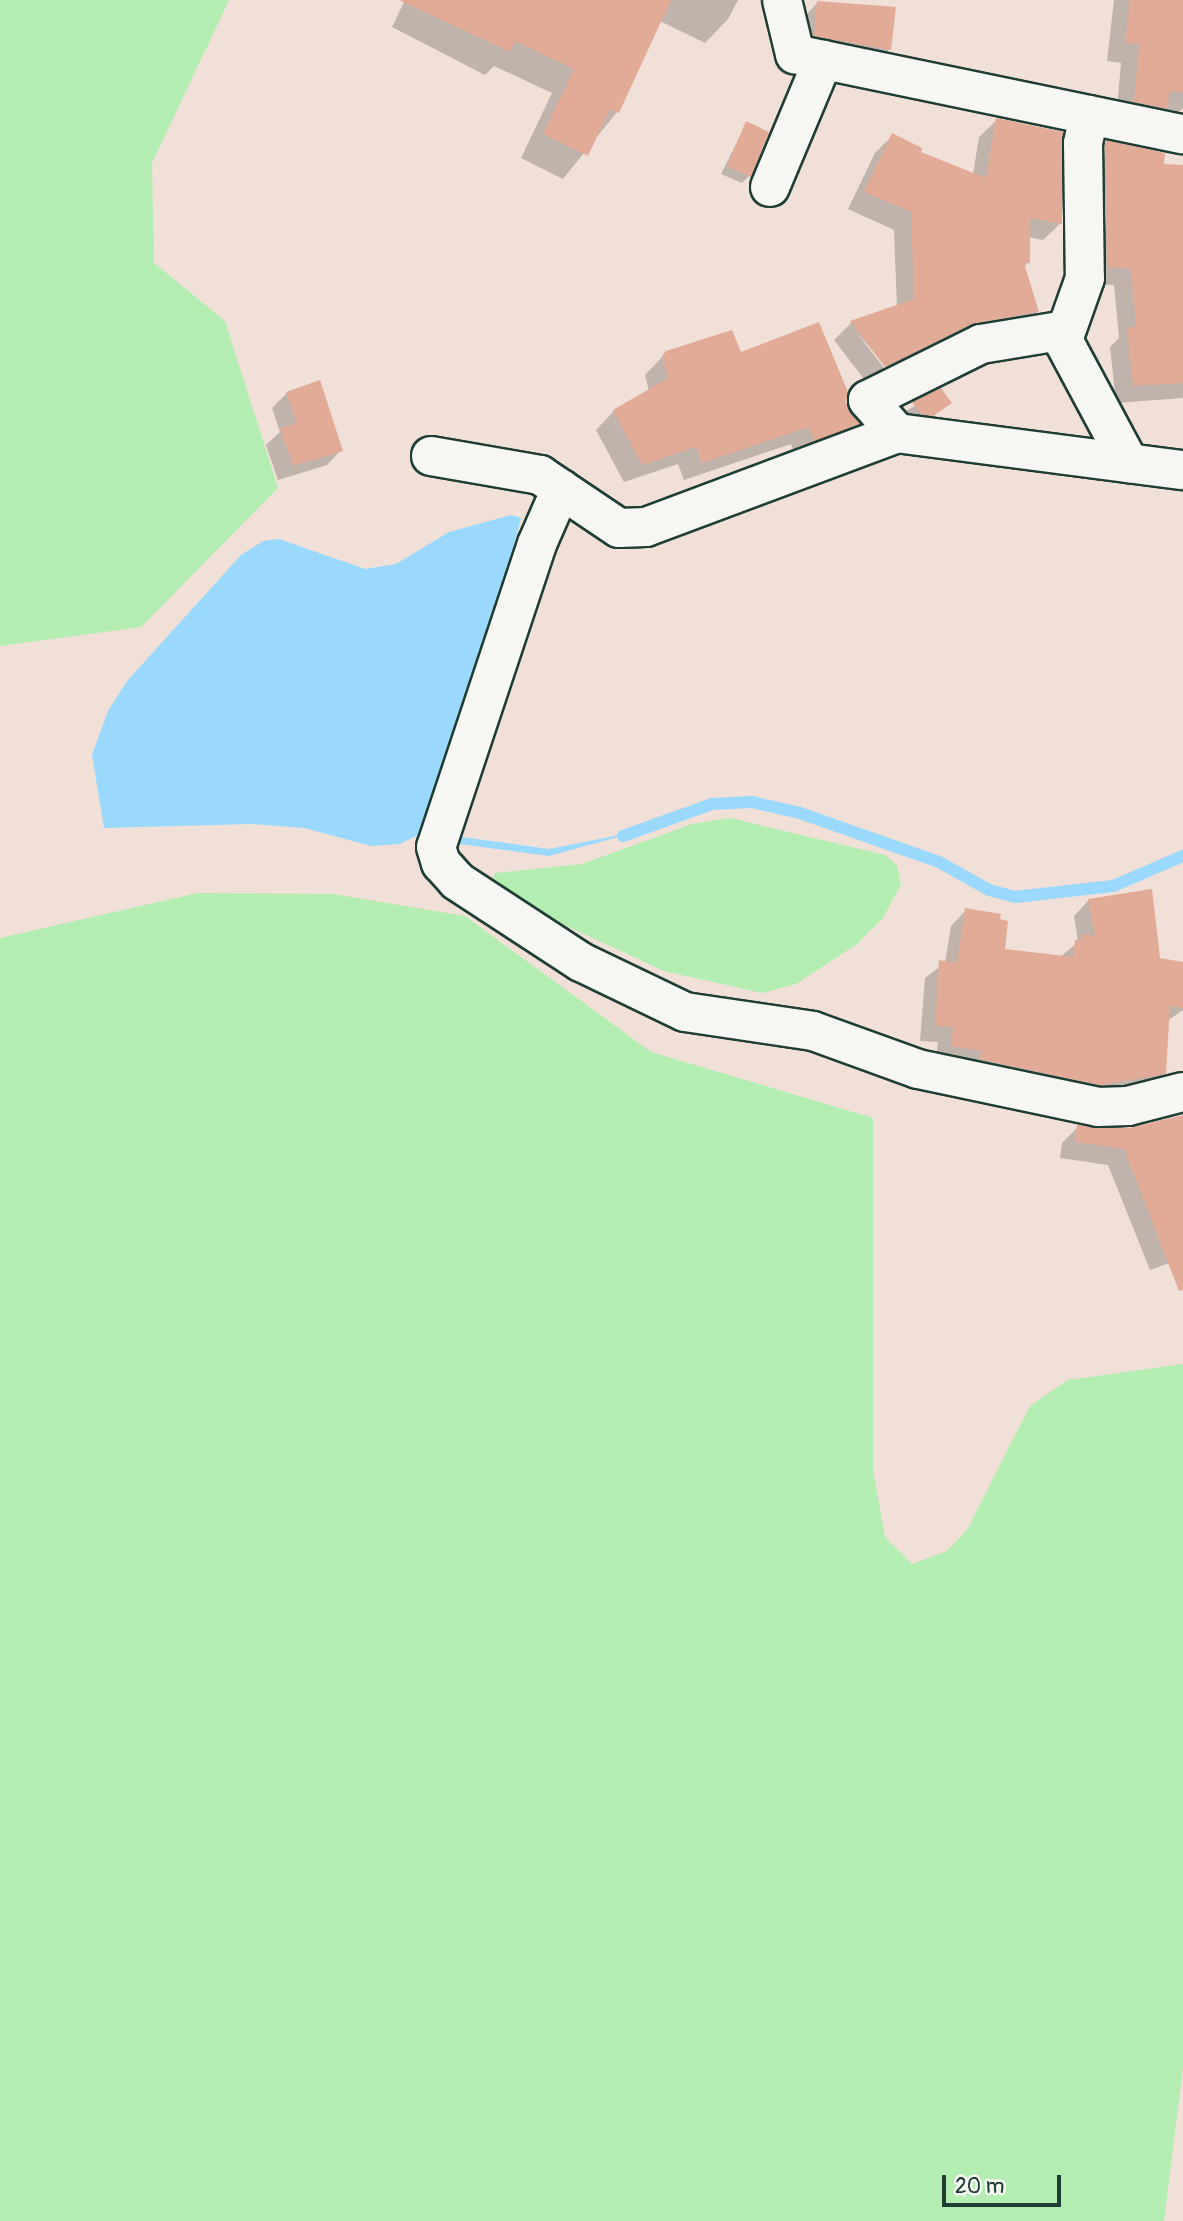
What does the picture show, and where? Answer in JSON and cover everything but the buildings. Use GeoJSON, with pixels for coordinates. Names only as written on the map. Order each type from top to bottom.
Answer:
{"type":"FeatureCollection","features":[{"type":"Feature","properties":{"kind":"street"},"geometry":{"type":"LineString","coordinates":[[770,187],[809,57],[782,0]]}},
{"type":"Feature","properties":{"kind":"street"},"geometry":{"type":"LineString","coordinates":[[809,57],[1183,134]]}},
{"type":"Feature","properties":{"kind":"street"},"geometry":{"type":"LineString","coordinates":[[1089,115],[1083,143],[1086,278],[1081,299],[1063,340],[1129,463]]}},
{"type":"Feature","properties":{"kind":"street"},"geometry":{"type":"LineString","coordinates":[[897,433],[868,400],[981,344],[1066,330]]}},
{"type":"Feature","properties":{"kind":"street"},"geometry":{"type":"LineString","coordinates":[[431,456],[540,475],[619,528],[646,527],[897,433],[1183,470]]}},
{"type":"Feature","properties":{"kind":"street"},"geometry":{"type":"LineString","coordinates":[[561,489],[537,544],[436,847],[441,863],[457,881],[582,962],[685,1012],[813,1031],[918,1069],[1098,1107],[1128,1106],[1183,1092]]}},
{"type":"Feature","properties":{"kind":"green space"},"geometry":{"type":"Polygon","coordinates":[[[0,0],[229,0],[152,163],[154,263],[225,321],[278,488],[141,627],[0,646],[0,0]]]}},
{"type":"Feature","properties":{"kind":"green space"},"geometry":{"type":"Polygon","coordinates":[[[730,818],[885,855],[897,865],[901,884],[883,918],[857,944],[796,984],[762,993],[664,971],[519,904],[491,884],[495,873],[582,864],[692,824],[730,818]]]}},
{"type":"Feature","properties":{"kind":"green space"},"geometry":{"type":"Polygon","coordinates":[[[198,893],[333,894],[465,916],[651,1052],[873,1118],[873,1470],[885,1537],[912,1564],[947,1551],[967,1530],[1030,1406],[1068,1380],[1183,1364],[1183,2067],[1164,2221],[0,2221],[0,938],[198,893]]]}},
{"type":"Feature","properties":{"kind":"water"},"geometry":{"type":"Polygon","coordinates":[[[511,515],[521,518],[484,657],[420,834],[400,844],[371,846],[304,828],[252,824],[104,828],[92,755],[108,711],[127,681],[241,555],[263,541],[279,539],[365,569],[396,564],[449,532],[511,515]]]}},
{"type":"Feature","properties":{"kind":"water"},"geometry":{"type":"Polygon","coordinates":[[[640,831],[549,856],[459,844],[462,837],[549,849],[640,831]]]}},
{"type":"Feature","properties":{"kind":"waterway"},"geometry":{"type":"LineString","coordinates":[[623,836],[712,804],[752,802],[800,813],[939,862],[989,890],[1015,897],[1113,886],[1183,856]]}}]}
